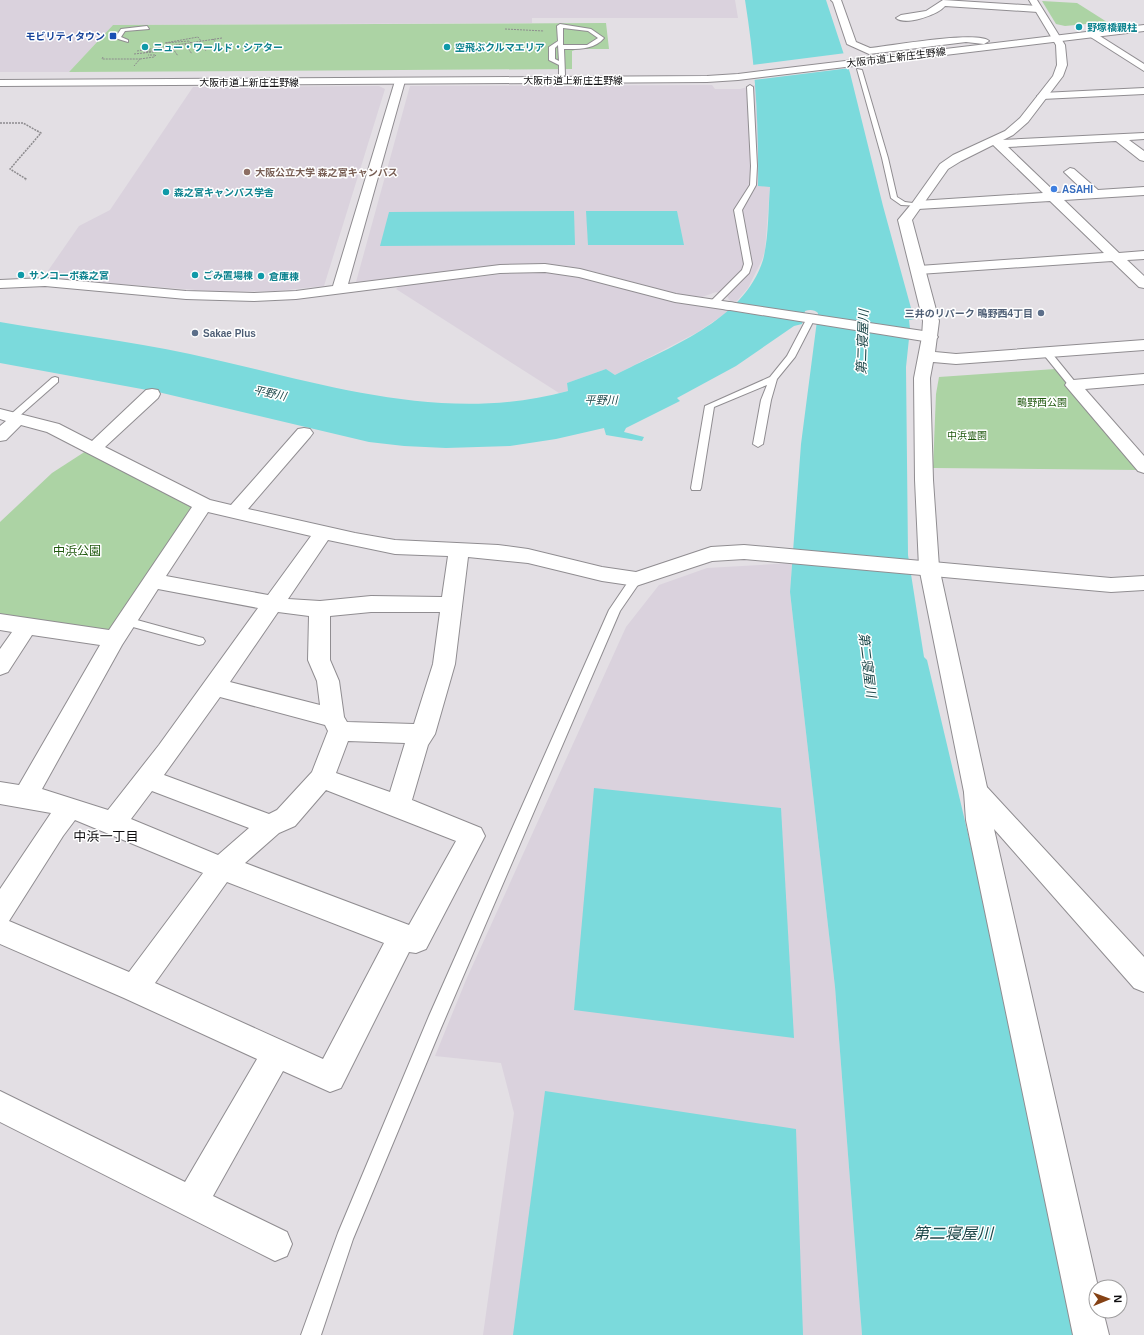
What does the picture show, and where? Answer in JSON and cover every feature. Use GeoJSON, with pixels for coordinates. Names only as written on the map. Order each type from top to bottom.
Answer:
{"type":"FeatureCollection","features":[{"type":"Feature","properties":{"kind":"street"},"geometry":{"type":"LineString","coordinates":[[835,0],[837,1],[852,44],[869,51],[966,39],[976,44]]}},
{"type":"Feature","properties":{"kind":"street"},"geometry":{"type":"LineString","coordinates":[[901,18],[929,14],[940,7],[942,3],[947,1],[1036,5],[1056,35],[1062,49],[1062,68],[1058,76],[1024,120],[997,143]]}},
{"type":"Feature","properties":{"kind":"street","name":"大阪市道上新庄生野線"},"geometry":{"type":"LineString","coordinates":[[0,78],[738,77],[976,44],[1144,23]]}},
{"type":"Feature","properties":{"kind":"street","name":"大阪市道上新庄生野線"},"geometry":{"type":"LineString","coordinates":[[1056,35],[1092,34],[1144,28]]}},
{"type":"Feature","properties":{"kind":"street"},"geometry":{"type":"LineString","coordinates":[[1092,34],[1144,68]]}},
{"type":"Feature","properties":{"kind":"street","name":"大阪市道上新庄生野線"},"geometry":{"type":"LineString","coordinates":[[0,83],[400,81],[562,78]]}},
{"type":"Feature","properties":{"kind":"street"},"geometry":{"type":"LineString","coordinates":[[339,289],[400,81]]}},
{"type":"Feature","properties":{"kind":"street"},"geometry":{"type":"LineString","coordinates":[[1042,96],[1144,91]]}},
{"type":"Feature","properties":{"kind":"street"},"geometry":{"type":"LineString","coordinates":[[1009,133],[1144,125]]}},
{"type":"Feature","properties":{"kind":"street"},"geometry":{"type":"LineString","coordinates":[[1091,1335],[979,820],[976,792],[921,567],[923,342],[930,314],[905,220],[918,205],[944,167],[957,158],[997,143],[1144,136]]}},
{"type":"Feature","properties":{"kind":"street"},"geometry":{"type":"LineString","coordinates":[[1119,138],[1144,157]]}},
{"type":"Feature","properties":{"kind":"street"},"geometry":{"type":"LineString","coordinates":[[997,143],[1144,284]]}},
{"type":"Feature","properties":{"kind":"street"},"geometry":{"type":"LineString","coordinates":[[1070,172],[1095,194]]}},
{"type":"Feature","properties":{"kind":"street"},"geometry":{"type":"LineString","coordinates":[[918,205],[1144,191]]}},
{"type":"Feature","properties":{"kind":"street"},"geometry":{"type":"LineString","coordinates":[[919,270],[1144,255]]}},
{"type":"Feature","properties":{"kind":"street"},"geometry":{"type":"LineString","coordinates":[[0,284],[45,282],[186,295],[246,297],[296,295],[500,270],[545,268],[580,273],[675,298],[810,318],[923,342],[956,359],[1144,345]]}},
{"type":"Feature","properties":{"kind":"street"},"geometry":{"type":"LineString","coordinates":[[1073,384],[1144,379]]}},
{"type":"Feature","properties":{"kind":"street"},"geometry":{"type":"LineString","coordinates":[[1073,384],[1144,467]]}},
{"type":"Feature","properties":{"kind":"street"},"geometry":{"type":"LineString","coordinates":[[93,448],[152,394]]}},
{"type":"Feature","properties":{"kind":"street"},"geometry":{"type":"LineString","coordinates":[[0,436],[10,416],[52,428],[204,505],[355,540],[395,547],[498,552],[528,556],[602,574],[636,579],[711,554],[744,552],[1111,585],[1144,583]]}},
{"type":"Feature","properties":{"kind":"street"},"geometry":{"type":"LineString","coordinates":[[234,512],[304,433]]}},
{"type":"Feature","properties":{"kind":"street"},"geometry":{"type":"LineString","coordinates":[[26,795],[114,639],[204,505]]}},
{"type":"Feature","properties":{"kind":"street"},"geometry":{"type":"LineString","coordinates":[[113,823],[148,779],[216,687],[324,532]]}},
{"type":"Feature","properties":{"kind":"street"},"geometry":{"type":"LineString","coordinates":[[398,806],[417,741],[423,734],[444,664],[459,550]]}},
{"type":"Feature","properties":{"kind":"street"},"geometry":{"type":"LineString","coordinates":[[153,581],[296,608],[320,609],[371,604],[452,605]]}},
{"type":"Feature","properties":{"kind":"street"},"geometry":{"type":"LineString","coordinates":[[134,988],[221,869],[270,824],[286,818],[322,778],[337,725],[328,681],[319,660],[320,609]]}},
{"type":"Feature","properties":{"kind":"street"},"geometry":{"type":"LineString","coordinates":[[0,622],[114,639]]}},
{"type":"Feature","properties":{"kind":"street"},"geometry":{"type":"LineString","coordinates":[[0,666],[27,626]]}},
{"type":"Feature","properties":{"kind":"street"},"geometry":{"type":"LineString","coordinates":[[216,687],[337,725],[423,734]]}},
{"type":"Feature","properties":{"kind":"street"},"geometry":{"type":"LineString","coordinates":[[0,793],[26,795],[113,823],[221,869],[248,876],[402,937],[416,940],[472,836],[398,806],[322,778]]}},
{"type":"Feature","properties":{"kind":"street"},"geometry":{"type":"LineString","coordinates":[[148,779],[270,824]]}},
{"type":"Feature","properties":{"kind":"street"},"geometry":{"type":"LineString","coordinates":[[976,792],[1144,978]]}},
{"type":"Feature","properties":{"kind":"street"},"geometry":{"type":"LineString","coordinates":[[0,912],[54,828],[69,809]]}},
{"type":"Feature","properties":{"kind":"street"},"geometry":{"type":"LineString","coordinates":[[0,930],[134,988],[330,1077],[402,937]]}},
{"type":"Feature","properties":{"kind":"street"},"geometry":{"type":"LineString","coordinates":[[192,1202],[277,1053]]}},
{"type":"Feature","properties":{"kind":"street"},"geometry":{"type":"LineString","coordinates":[[0,1106],[275,1244]]}},
{"type":"Feature","properties":{"kind":"lane"},"geometry":{"type":"LineString","coordinates":[[561,64],[552,60],[552,47],[561,44],[592,45],[601,38],[589,30],[560,26],[561,44],[561,64],[562,78]]}},
{"type":"Feature","properties":{"kind":"lane"},"geometry":{"type":"LineString","coordinates":[[126,41],[118,38],[123,30],[147,28]]}},
{"type":"Feature","properties":{"kind":"lane"},"geometry":{"type":"LineString","coordinates":[[859,70],[885,158],[894,198],[903,204],[918,205]]}},
{"type":"Feature","properties":{"kind":"lane"},"geometry":{"type":"LineString","coordinates":[[713,304],[746,271],[748,264],[738,210],[753,185],[754,166],[750,87]]}},
{"type":"Feature","properties":{"kind":"lane"},"geometry":{"type":"LineString","coordinates":[[758,444],[766,400],[773,379],[791,357],[810,318]]}},
{"type":"Feature","properties":{"kind":"lane"},"geometry":{"type":"LineString","coordinates":[[1047,353],[1073,384]]}},
{"type":"Feature","properties":{"kind":"lane"},"geometry":{"type":"LineString","coordinates":[[696,488],[710,406],[773,379]]}},
{"type":"Feature","properties":{"kind":"lane"},"geometry":{"type":"LineString","coordinates":[[10,416],[55,380]]}},
{"type":"Feature","properties":{"kind":"lane"},"geometry":{"type":"LineString","coordinates":[[311,1335],[344,1239],[435,1022],[615,610],[636,579]]}},
{"type":"Feature","properties":{"kind":"lane"},"geometry":{"type":"LineString","coordinates":[[126,622],[199,641]]}},
{"type":"Feature","properties":{"kind":"path"},"geometry":{"type":"LineString","coordinates":[[505,29],[538,29],[548,32]]}},
{"type":"Feature","properties":{"kind":"path"},"geometry":{"type":"LineString","coordinates":[[191,43],[190,41],[165,44],[198,37],[201,41]]}},
{"type":"Feature","properties":{"kind":"path"},"geometry":{"type":"LineString","coordinates":[[141,50],[222,38]]}},
{"type":"Feature","properties":{"kind":"path"},"geometry":{"type":"LineString","coordinates":[[214,39],[220,47]]}},
{"type":"Feature","properties":{"kind":"path"},"geometry":{"type":"LineString","coordinates":[[199,42],[206,52]]}},
{"type":"Feature","properties":{"kind":"path"},"geometry":{"type":"LineString","coordinates":[[185,44],[192,54]]}},
{"type":"Feature","properties":{"kind":"path"},"geometry":{"type":"LineString","coordinates":[[171,46],[178,56]]}},
{"type":"Feature","properties":{"kind":"path"},"geometry":{"type":"LineString","coordinates":[[139,55],[162,51],[144,52],[160,49],[159,48]]}},
{"type":"Feature","properties":{"kind":"path"},"geometry":{"type":"LineString","coordinates":[[103,57],[102,59],[140,59],[154,57],[156,55],[134,55],[132,52]]}},
{"type":"Feature","properties":{"kind":"path"},"geometry":{"type":"LineString","coordinates":[[132,68],[140,59]]}},
{"type":"Feature","properties":{"kind":"path"},"geometry":{"type":"LineString","coordinates":[[0,123],[23,123],[41,133],[10,169],[26,179],[25,180]]}},
{"type":"Feature","properties":{"kind":"shaded area"},"geometry":{"type":"Polygon","coordinates":[[[0,0],[735,0],[738,18],[532,18],[532,23],[113,25],[69,72],[0,72],[0,0]]]}},
{"type":"Feature","properties":{"kind":"shaded area"},"geometry":{"type":"Polygon","coordinates":[[[712,85],[715,89],[740,89],[755,85],[759,144],[758,186],[770,186],[765,250],[762,260],[748,288],[736,302],[730,301],[727,296],[716,292],[702,297],[678,294],[587,270],[560,265],[504,265],[356,282],[410,86],[712,85]]]}},
{"type":"Feature","properties":{"kind":"shaded area","name":"大阪公立大学 森之宮キャンパス"},"geometry":{"type":"Polygon","coordinates":[[[379,86],[385,89],[324,286],[276,291],[222,292],[43,278],[79,226],[110,210],[193,87],[379,86]]]}},
{"type":"Feature","properties":{"kind":"shaded area"},"geometry":{"type":"Polygon","coordinates":[[[539,272],[579,276],[729,311],[698,332],[615,375],[606,369],[567,383],[568,391],[559,393],[396,289],[399,286],[502,274],[539,272]]]}},
{"type":"Feature","properties":{"kind":"shaded area"},"geometry":{"type":"Polygon","coordinates":[[[792,563],[790,592],[835,987],[862,1335],[483,1335],[514,1113],[501,1063],[435,1056],[466,980],[626,627],[659,585],[707,568],[792,563]]]}},
{"type":"Feature","properties":{"kind":"green space"},"geometry":{"type":"Polygon","coordinates":[[[1042,1],[1077,3],[1107,22],[1065,26],[1056,24],[1042,1]]]}},
{"type":"Feature","properties":{"kind":"green space"},"geometry":{"type":"Polygon","coordinates":[[[606,23],[609,49],[578,49],[572,51],[572,69],[69,72],[113,25],[606,23]]]}},
{"type":"Feature","properties":{"kind":"green space"},"geometry":{"type":"Polygon","coordinates":[[[1055,369],[1138,470],[933,468],[936,394],[939,377],[1055,369]]]}},
{"type":"Feature","properties":{"kind":"green space","name":"中浜公園"},"geometry":{"type":"Polygon","coordinates":[[[86,451],[193,508],[109,633],[0,614],[0,522],[52,473],[86,451]]]}},
{"type":"Feature","properties":{"kind":"water","name":"第二寝屋川"},"geometry":{"type":"Polygon","coordinates":[[[745,0],[826,0],[850,73],[883,206],[914,319],[909,320],[910,329],[906,367],[908,555],[924,657],[927,660],[1019,1050],[1073,1335],[862,1335],[835,987],[790,592],[801,444],[818,313],[812,310],[805,311],[802,324],[794,326],[736,366],[677,398],[680,401],[626,428],[624,432],[644,437],[642,441],[606,435],[604,428],[556,439],[510,446],[446,448],[404,446],[369,442],[158,392],[0,363],[0,322],[167,349],[331,387],[378,396],[425,402],[472,404],[520,401],[568,391],[567,383],[606,369],[615,375],[680,343],[722,316],[739,300],[753,281],[763,260],[767,233],[770,187],[758,186],[756,93],[745,0]]]}},
{"type":"Feature","properties":{"kind":"water"},"geometry":{"type":"Polygon","coordinates":[[[574,211],[575,245],[380,246],[389,212],[574,211]]]}},
{"type":"Feature","properties":{"kind":"water"},"geometry":{"type":"Polygon","coordinates":[[[586,211],[677,211],[684,245],[588,245],[586,211]]]}},
{"type":"Feature","properties":{"kind":"water"},"geometry":{"type":"Polygon","coordinates":[[[594,788],[781,808],[794,1038],[574,1010],[594,788]]]}},
{"type":"Feature","properties":{"kind":"water"},"geometry":{"type":"Polygon","coordinates":[[[545,1091],[796,1129],[803,1335],[513,1335],[545,1091]]]}},
{"type":"Feature","properties":{"kind":"pier"},"geometry":{"type":"Polygon","coordinates":[[[846,53],[850,68],[753,80],[752,65],[846,53]]]}},
{"type":"Feature","properties":{"kind":"place","name":"野塚橋親柱"},"geometry":{"type":"Point","coordinates":[1079,27]}},
{"type":"Feature","properties":{"kind":"place","name":"モビリティタウン"},"geometry":{"type":"Point","coordinates":[113,36]}},
{"type":"Feature","properties":{"kind":"place","name":"ニュー・ワールド・シアター"},"geometry":{"type":"Point","coordinates":[145,47]}},
{"type":"Feature","properties":{"kind":"place","name":"空飛ぶクルマエリア"},"geometry":{"type":"Point","coordinates":[447,47]}},
{"type":"Feature","properties":{"kind":"place","name":"大阪公立大学 森之宮キャンパス"},"geometry":{"type":"Point","coordinates":[247,172]}},
{"type":"Feature","properties":{"kind":"place","name":"ASAHI"},"geometry":{"type":"Point","coordinates":[1054,189]}},
{"type":"Feature","properties":{"kind":"place","name":"森之宮キャンパス学舎"},"geometry":{"type":"Point","coordinates":[166,192]}},
{"type":"Feature","properties":{"kind":"place","name":"サンコーポ森之宮"},"geometry":{"type":"Point","coordinates":[21,275]}},
{"type":"Feature","properties":{"kind":"place","name":"ごみ置場棟"},"geometry":{"type":"Point","coordinates":[195,275]}},
{"type":"Feature","properties":{"kind":"place","name":"倉庫棟"},"geometry":{"type":"Point","coordinates":[261,276]}},
{"type":"Feature","properties":{"kind":"place","name":"三井のリパーク 鴫野西4丁目"},"geometry":{"type":"Point","coordinates":[1041,313]}},
{"type":"Feature","properties":{"kind":"place","name":"Sakae Plus"},"geometry":{"type":"Point","coordinates":[195,333]}},
{"type":"Feature","properties":{"kind":"district","name":"中浜一丁目"},"geometry":{"type":"Point","coordinates":[106,836]}},
{"type":"Feature","properties":{"kind":"water label","name":"平野川"},"geometry":{"type":"Point","coordinates":[270,393]}},
{"type":"Feature","properties":{"kind":"water label","name":"平野川"},"geometry":{"type":"Point","coordinates":[601,400]}},
{"type":"Feature","properties":{"kind":"park label","name":"鴫野西公園"},"geometry":{"type":"Point","coordinates":[1042,402]}},
{"type":"Feature","properties":{"kind":"park label","name":"中浜霊園"},"geometry":{"type":"Point","coordinates":[967,435]}}]}
